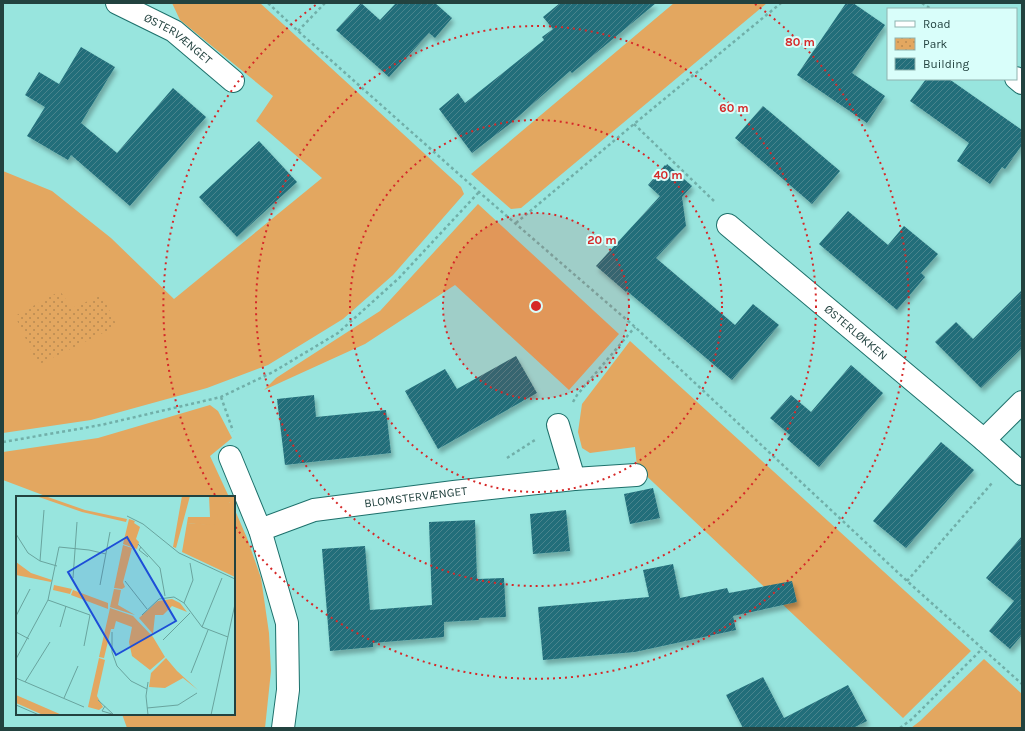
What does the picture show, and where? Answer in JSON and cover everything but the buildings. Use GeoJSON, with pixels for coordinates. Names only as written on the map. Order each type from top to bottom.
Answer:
{"type":"FeatureCollection","features":[{"type":"Feature","properties":{"kind":"street","name":"ØSTERVÆNGET"},"geometry":{"type":"LineString","coordinates":[[117,3],[174,31],[233,82]]}},
{"type":"Feature","properties":{"kind":"street","name":"ØSTERLØKKEN"},"geometry":{"type":"LineString","coordinates":[[728,225],[1016,468]]}},
{"type":"Feature","properties":{"kind":"street"},"geometry":{"type":"LineString","coordinates":[[984,440],[1022,402]]}},
{"type":"Feature","properties":{"kind":"street"},"geometry":{"type":"LineString","coordinates":[[558,425],[574,479]]}},
{"type":"Feature","properties":{"kind":"street"},"geometry":{"type":"LineString","coordinates":[[230,457],[260,530],[287,623],[288,690],[283,728]]}},
{"type":"Feature","properties":{"kind":"street","name":"BLOMSTERVÆNGET"},"geometry":{"type":"LineString","coordinates":[[260,530],[314,510],[454,492],[574,479],[636,475]]}},
{"type":"Feature","properties":{"kind":"path"},"geometry":{"type":"LineString","coordinates":[[268,3],[479,192],[634,327],[907,581],[1022,684]]}},
{"type":"Feature","properties":{"kind":"path"},"geometry":{"type":"LineString","coordinates":[[298,31],[324,3]]}},
{"type":"Feature","properties":{"kind":"path"},"geometry":{"type":"LineString","coordinates":[[516,223],[781,3]]}},
{"type":"Feature","properties":{"kind":"path"},"geometry":{"type":"LineString","coordinates":[[634,124],[721,208],[728,225]]}},
{"type":"Feature","properties":{"kind":"path"},"geometry":{"type":"LineString","coordinates":[[3,442],[101,425],[222,397],[273,372],[338,333],[399,278],[479,192]]}},
{"type":"Feature","properties":{"kind":"path"},"geometry":{"type":"LineString","coordinates":[[222,397],[236,440],[230,457]]}},
{"type":"Feature","properties":{"kind":"path"},"geometry":{"type":"LineString","coordinates":[[907,581],[1016,468]]}},
{"type":"Feature","properties":{"kind":"path"},"geometry":{"type":"LineString","coordinates":[[900,728],[912,719],[983,648]]}},
{"type":"Feature","properties":{"kind":"green space"},"geometry":{"type":"Polygon","coordinates":[[[172,3],[260,3],[461,187],[464,194],[393,275],[343,319],[268,365],[207,388],[91,420],[3,433],[3,171],[52,191],[111,238],[174,299],[322,178],[256,121],[273,96],[180,20],[172,3]]]}},
{"type":"Feature","properties":{"kind":"green space"},"geometry":{"type":"Polygon","coordinates":[[[674,3],[767,3],[521,208],[511,209],[471,174],[674,3]]]}},
{"type":"Feature","properties":{"kind":"green space"},"geometry":{"type":"Polygon","coordinates":[[[478,204],[619,334],[569,390],[455,285],[365,344],[264,390],[276,378],[380,311],[478,204]]]}},
{"type":"Feature","properties":{"kind":"green space"},"geometry":{"type":"Polygon","coordinates":[[[60,291],[72,308],[102,295],[117,326],[38,365],[15,316],[60,291]]]}},
{"type":"Feature","properties":{"kind":"green space"},"geometry":{"type":"Polygon","coordinates":[[[630,341],[971,651],[903,718],[637,467],[635,447],[590,453],[582,448],[578,432],[582,404],[630,341]]]}},
{"type":"Feature","properties":{"kind":"green space"},"geometry":{"type":"Polygon","coordinates":[[[210,405],[218,411],[232,438],[210,456],[229,496],[45,496],[3,480],[3,452],[98,438],[210,405]]]}},
{"type":"Feature","properties":{"kind":"green space"},"geometry":{"type":"Polygon","coordinates":[[[235,510],[247,538],[261,578],[269,633],[271,671],[265,728],[127,728],[122,715],[235,715],[235,510]]]}},
{"type":"Feature","properties":{"kind":"green space"},"geometry":{"type":"Polygon","coordinates":[[[984,659],[1022,694],[1022,728],[911,728],[920,721],[984,659]]]}}]}
